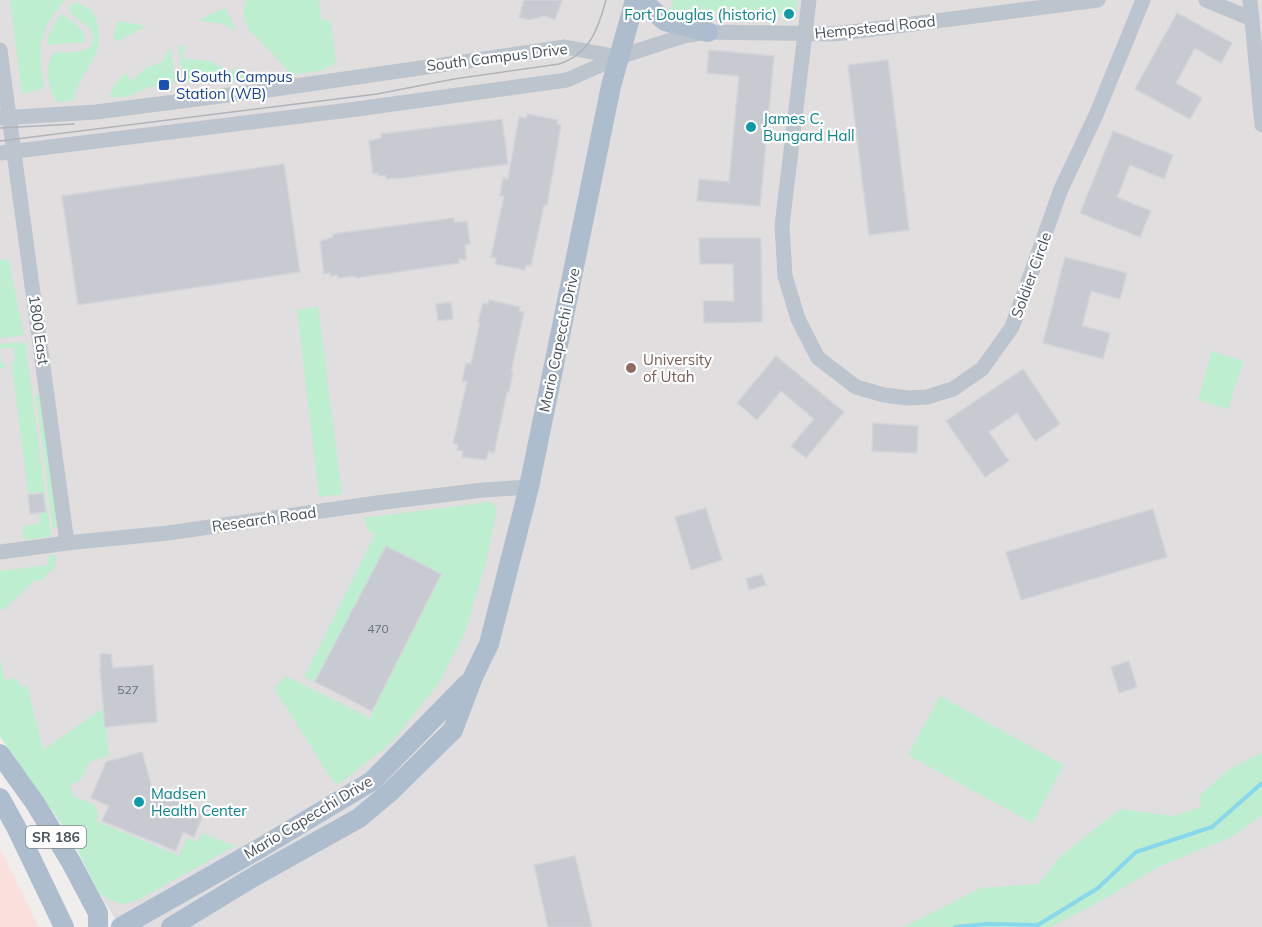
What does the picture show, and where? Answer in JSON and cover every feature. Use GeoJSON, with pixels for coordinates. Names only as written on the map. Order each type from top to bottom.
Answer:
{"type":"FeatureCollection","features":[{"type":"Feature","properties":{"kind":"main road","name":"Mario Capecchi Drive"},"geometry":{"type":"LineString","coordinates":[[171,927],[255,876],[359,818],[390,792],[453,730],[489,644],[529,487],[611,86],[635,0]]}},
{"type":"Feature","properties":{"kind":"main road"},"geometry":{"type":"LineString","coordinates":[[641,0],[665,21],[708,32]]}},
{"type":"Feature","properties":{"kind":"main road","name":"Mario Capecchi Drive"},"geometry":{"type":"LineString","coordinates":[[121,927],[372,781],[473,678]]}},
{"type":"Feature","properties":{"kind":"main road","name":"SR 186"},"geometry":{"type":"LineString","coordinates":[[0,754],[35,803],[71,862],[98,913],[98,927]]}},
{"type":"Feature","properties":{"kind":"main road","name":"SR 186"},"geometry":{"type":"LineString","coordinates":[[0,798],[64,927]]}},
{"type":"Feature","properties":{"kind":"main road"},"geometry":{"type":"LineString","coordinates":[[194,927],[201,916],[255,876]]}},
{"type":"Feature","properties":{"kind":"street","name":"Soldier Circle"},"geometry":{"type":"LineString","coordinates":[[808,0],[782,226],[785,276],[798,319],[818,358],[856,387],[884,395],[908,398],[927,397],[953,389],[982,369],[1012,327],[1061,189],[1096,115],[1143,0]]}},
{"type":"Feature","properties":{"kind":"street","name":"Hempstead Road"},"geometry":{"type":"LineString","coordinates":[[619,57],[682,36],[708,32],[835,34],[1098,0]]}},
{"type":"Feature","properties":{"kind":"street"},"geometry":{"type":"LineString","coordinates":[[1206,0],[1252,19]]}},
{"type":"Feature","properties":{"kind":"street"},"geometry":{"type":"LineString","coordinates":[[1250,0],[1262,125]]}},
{"type":"Feature","properties":{"kind":"street","name":"South Campus Drive"},"geometry":{"type":"LineString","coordinates":[[4,118],[96,112],[257,92],[565,46],[619,57]]}},
{"type":"Feature","properties":{"kind":"street","name":"1800 East"},"geometry":{"type":"LineString","coordinates":[[0,50],[6,153],[32,271],[67,543]]}},
{"type":"Feature","properties":{"kind":"street","name":"South Campus Drive"},"geometry":{"type":"LineString","coordinates":[[6,153],[567,80],[619,57]]}},
{"type":"Feature","properties":{"kind":"street","name":"Research Road"},"geometry":{"type":"LineString","coordinates":[[0,552],[168,533],[471,492],[529,487]]}},
{"type":"Feature","properties":{"kind":"shaded area","name":"University of Utah"},"geometry":{"type":"Polygon","coordinates":[[[0,0],[1262,0],[1262,927],[120,927],[99,893],[72,839],[0,736],[0,0]]]}},
{"type":"Feature","properties":{"kind":"shaded area"},"geometry":{"type":"Polygon","coordinates":[[[0,848],[39,927],[0,927],[0,848]]]}},
{"type":"Feature","properties":{"kind":"green space"},"geometry":{"type":"Polygon","coordinates":[[[10,0],[65,0],[44,31],[41,62],[44,88],[22,94],[10,0]]]}},
{"type":"Feature","properties":{"kind":"green space"},"geometry":{"type":"Polygon","coordinates":[[[246,0],[319,0],[321,20],[326,19],[331,23],[336,62],[332,66],[325,67],[325,70],[291,75],[245,23],[246,0]]]}},
{"type":"Feature","properties":{"kind":"green space"},"geometry":{"type":"Polygon","coordinates":[[[673,0],[797,0],[796,10],[789,15],[730,10],[677,16],[670,13],[673,0]]]}},
{"type":"Feature","properties":{"kind":"green space"},"geometry":{"type":"Polygon","coordinates":[[[77,2],[93,12],[98,27],[97,49],[77,88],[73,101],[57,102],[48,77],[49,64],[54,53],[76,52],[89,48],[92,44],[90,29],[69,10],[70,6],[77,2]]]}},
{"type":"Feature","properties":{"kind":"green space"},"geometry":{"type":"Polygon","coordinates":[[[225,8],[237,31],[222,24],[198,20],[225,8]]]}},
{"type":"Feature","properties":{"kind":"green space"},"geometry":{"type":"Polygon","coordinates":[[[61,13],[81,29],[85,42],[48,45],[48,37],[61,13]]]}},
{"type":"Feature","properties":{"kind":"green space"},"geometry":{"type":"Polygon","coordinates":[[[118,21],[146,26],[118,41],[113,38],[118,21]]]}},
{"type":"Feature","properties":{"kind":"green space"},"geometry":{"type":"Polygon","coordinates":[[[186,46],[181,58],[209,61],[230,72],[240,67],[247,73],[246,80],[226,84],[203,80],[184,82],[178,47],[186,46]]]}},
{"type":"Feature","properties":{"kind":"green space"},"geometry":{"type":"Polygon","coordinates":[[[171,48],[175,83],[150,87],[125,97],[109,96],[115,84],[125,73],[130,81],[147,68],[164,61],[167,51],[171,48]]]}},
{"type":"Feature","properties":{"kind":"green space"},"geometry":{"type":"Polygon","coordinates":[[[8,259],[24,335],[0,338],[0,260],[8,259]]]}},
{"type":"Feature","properties":{"kind":"green space"},"geometry":{"type":"Polygon","coordinates":[[[318,306],[342,494],[319,497],[297,310],[318,306]]]}},
{"type":"Feature","properties":{"kind":"green space"},"geometry":{"type":"Polygon","coordinates":[[[25,342],[51,536],[27,540],[23,537],[22,527],[40,523],[39,513],[45,512],[42,492],[28,493],[12,367],[12,362],[16,361],[13,347],[0,349],[0,344],[25,342]]]}},
{"type":"Feature","properties":{"kind":"green space"},"geometry":{"type":"Polygon","coordinates":[[[0,349],[1,363],[4,363],[5,368],[0,368],[0,349]]]}},
{"type":"Feature","properties":{"kind":"green space"},"geometry":{"type":"Polygon","coordinates":[[[1212,351],[1243,361],[1228,409],[1198,400],[1212,351]]]}},
{"type":"Feature","properties":{"kind":"green space"},"geometry":{"type":"Polygon","coordinates":[[[36,395],[40,395],[57,527],[53,528],[36,395]]]}},
{"type":"Feature","properties":{"kind":"green space"},"geometry":{"type":"Polygon","coordinates":[[[490,502],[497,508],[487,558],[465,632],[438,684],[393,741],[339,784],[332,780],[274,688],[286,676],[371,719],[372,711],[440,574],[386,546],[315,682],[304,677],[375,534],[368,531],[364,518],[490,502]]]}},
{"type":"Feature","properties":{"kind":"green space"},"geometry":{"type":"Polygon","coordinates":[[[54,554],[55,567],[39,582],[36,579],[5,609],[0,610],[0,571],[48,565],[49,556],[54,554]]]}},
{"type":"Feature","properties":{"kind":"green space"},"geometry":{"type":"Polygon","coordinates":[[[0,658],[5,680],[17,678],[20,687],[27,685],[43,750],[103,708],[109,755],[90,762],[80,780],[70,785],[74,797],[94,804],[98,813],[97,821],[179,856],[187,838],[197,842],[202,833],[235,846],[136,901],[123,904],[99,893],[72,839],[0,736],[0,658]]]}},
{"type":"Feature","properties":{"kind":"green space"},"geometry":{"type":"Polygon","coordinates":[[[940,696],[1064,765],[1032,823],[908,755],[940,696]]]}},
{"type":"Feature","properties":{"kind":"green space"},"geometry":{"type":"Polygon","coordinates":[[[1262,753],[1262,815],[1233,836],[1156,868],[1051,927],[904,927],[980,888],[1038,884],[1061,856],[1120,809],[1173,816],[1201,807],[1199,796],[1230,769],[1262,753]]]}},
{"type":"Feature","properties":{"kind":"building"},"geometry":{"type":"Polygon","coordinates":[[[524,0],[562,0],[555,20],[545,16],[529,20],[519,17],[524,0]]]}},
{"type":"Feature","properties":{"kind":"building"},"geometry":{"type":"Polygon","coordinates":[[[1177,13],[1232,43],[1221,63],[1195,48],[1176,83],[1202,98],[1190,119],[1135,89],[1177,13]]]}},
{"type":"Feature","properties":{"kind":"building","name":"James C. Bungard Hall"},"geometry":{"type":"Polygon","coordinates":[[[709,50],[774,56],[760,206],[697,201],[699,179],[729,182],[739,76],[707,73],[709,50]]]}},
{"type":"Feature","properties":{"kind":"building"},"geometry":{"type":"Polygon","coordinates":[[[888,60],[909,230],[869,235],[848,65],[888,60]]]}},
{"type":"Feature","properties":{"kind":"building"},"geometry":{"type":"Polygon","coordinates":[[[527,114],[558,120],[557,124],[561,125],[547,205],[544,205],[531,266],[526,265],[525,270],[495,264],[496,258],[491,257],[504,196],[500,196],[503,178],[508,179],[519,117],[526,118],[527,114]]]}},
{"type":"Feature","properties":{"kind":"building"},"geometry":{"type":"Polygon","coordinates":[[[502,119],[508,164],[404,178],[386,179],[386,175],[373,174],[369,141],[381,138],[381,134],[502,119]]]}},
{"type":"Feature","properties":{"kind":"building"},"geometry":{"type":"Polygon","coordinates":[[[1113,131],[1173,155],[1164,179],[1130,165],[1117,197],[1151,211],[1140,237],[1080,213],[1113,131]]]}},
{"type":"Feature","properties":{"kind":"building"},"geometry":{"type":"Polygon","coordinates":[[[284,164],[300,272],[78,305],[62,196],[284,164]]]}},
{"type":"Feature","properties":{"kind":"building"},"geometry":{"type":"Polygon","coordinates":[[[454,218],[454,222],[467,222],[470,244],[465,245],[466,259],[459,259],[459,263],[356,278],[356,276],[338,278],[338,275],[324,274],[320,241],[333,237],[333,234],[454,218]]]}},
{"type":"Feature","properties":{"kind":"building"},"geometry":{"type":"Polygon","coordinates":[[[699,238],[761,238],[762,322],[704,323],[703,301],[734,301],[733,264],[700,264],[699,238]]]}},
{"type":"Feature","properties":{"kind":"building"},"geometry":{"type":"Polygon","coordinates":[[[1065,257],[1127,273],[1120,299],[1091,291],[1082,326],[1110,333],[1103,359],[1043,343],[1065,257]]]}},
{"type":"Feature","properties":{"kind":"building"},"geometry":{"type":"Polygon","coordinates":[[[489,300],[520,307],[519,311],[524,312],[509,392],[507,392],[494,453],[489,451],[486,460],[462,457],[463,451],[457,450],[458,445],[453,443],[467,382],[462,381],[466,363],[471,364],[483,303],[488,304],[489,300]]]}},
{"type":"Feature","properties":{"kind":"building"},"geometry":{"type":"Polygon","coordinates":[[[451,302],[453,319],[438,321],[436,304],[451,302]]]}},
{"type":"Feature","properties":{"kind":"building"},"geometry":{"type":"Polygon","coordinates":[[[776,356],[844,412],[806,458],[791,446],[814,419],[781,391],[757,420],[737,403],[776,356]]]}},
{"type":"Feature","properties":{"kind":"building"},"geometry":{"type":"Polygon","coordinates":[[[1023,369],[1060,424],[1035,441],[1017,413],[989,432],[1009,461],[985,477],[946,421],[1023,369]]]}},
{"type":"Feature","properties":{"kind":"building"},"geometry":{"type":"Polygon","coordinates":[[[873,423],[918,426],[917,453],[872,451],[873,423]]]}},
{"type":"Feature","properties":{"kind":"building"},"geometry":{"type":"Polygon","coordinates":[[[43,493],[46,512],[30,514],[28,495],[43,493]]]}},
{"type":"Feature","properties":{"kind":"building"},"geometry":{"type":"Polygon","coordinates":[[[706,508],[722,560],[691,570],[675,517],[706,508]]]}},
{"type":"Feature","properties":{"kind":"building"},"geometry":{"type":"Polygon","coordinates":[[[1153,509],[1167,557],[1021,600],[1006,552],[1153,509]]]}},
{"type":"Feature","properties":{"kind":"building"},"geometry":{"type":"Polygon","coordinates":[[[386,546],[441,574],[372,711],[315,682],[386,546]]]}},
{"type":"Feature","properties":{"kind":"building"},"geometry":{"type":"Polygon","coordinates":[[[762,574],[766,585],[749,590],[746,579],[762,574]]]}},
{"type":"Feature","properties":{"kind":"building"},"geometry":{"type":"Polygon","coordinates":[[[100,654],[111,654],[113,668],[153,665],[157,722],[105,727],[100,654]]]}},
{"type":"Feature","properties":{"kind":"building"},"geometry":{"type":"Polygon","coordinates":[[[1129,661],[1137,687],[1119,693],[1111,667],[1129,661]]]}},
{"type":"Feature","properties":{"kind":"building","name":"Madsen Health Center"},"geometry":{"type":"Polygon","coordinates":[[[142,752],[153,791],[204,812],[194,837],[183,832],[176,851],[102,821],[109,806],[91,798],[106,762],[142,752]]]}},
{"type":"Feature","properties":{"kind":"building"},"geometry":{"type":"Polygon","coordinates":[[[575,856],[592,927],[548,927],[534,865],[575,856]]]}},
{"type":"Feature","properties":{"kind":"waterway"},"geometry":{"type":"LineString","coordinates":[[955,927],[986,924],[1038,925],[1098,888],[1136,852],[1212,827],[1262,783]]}},
{"type":"Feature","properties":{"kind":"tram line"},"geometry":{"type":"LineString","coordinates":[[0,141],[377,94],[454,79],[559,64],[578,54],[591,39],[600,21],[606,0]]}},
{"type":"Feature","properties":{"kind":"tram line"},"geometry":{"type":"LineString","coordinates":[[0,128],[74,124]]}},
{"type":"Feature","properties":{"kind":"place","name":"Fort Douglas (historic)"},"geometry":{"type":"Point","coordinates":[789,14]}},
{"type":"Feature","properties":{"kind":"place","name":"U South Campus Station (WB)"},"geometry":{"type":"Point","coordinates":[164,85]}},
{"type":"Feature","properties":{"kind":"place","name":"James C. Bungard Hall"},"geometry":{"type":"Point","coordinates":[751,127]}},
{"type":"Feature","properties":{"kind":"place","name":"University of Utah"},"geometry":{"type":"Point","coordinates":[631,368]}},
{"type":"Feature","properties":{"kind":"place","name":"Madsen Health Center"},"geometry":{"type":"Point","coordinates":[139,802]}}]}
